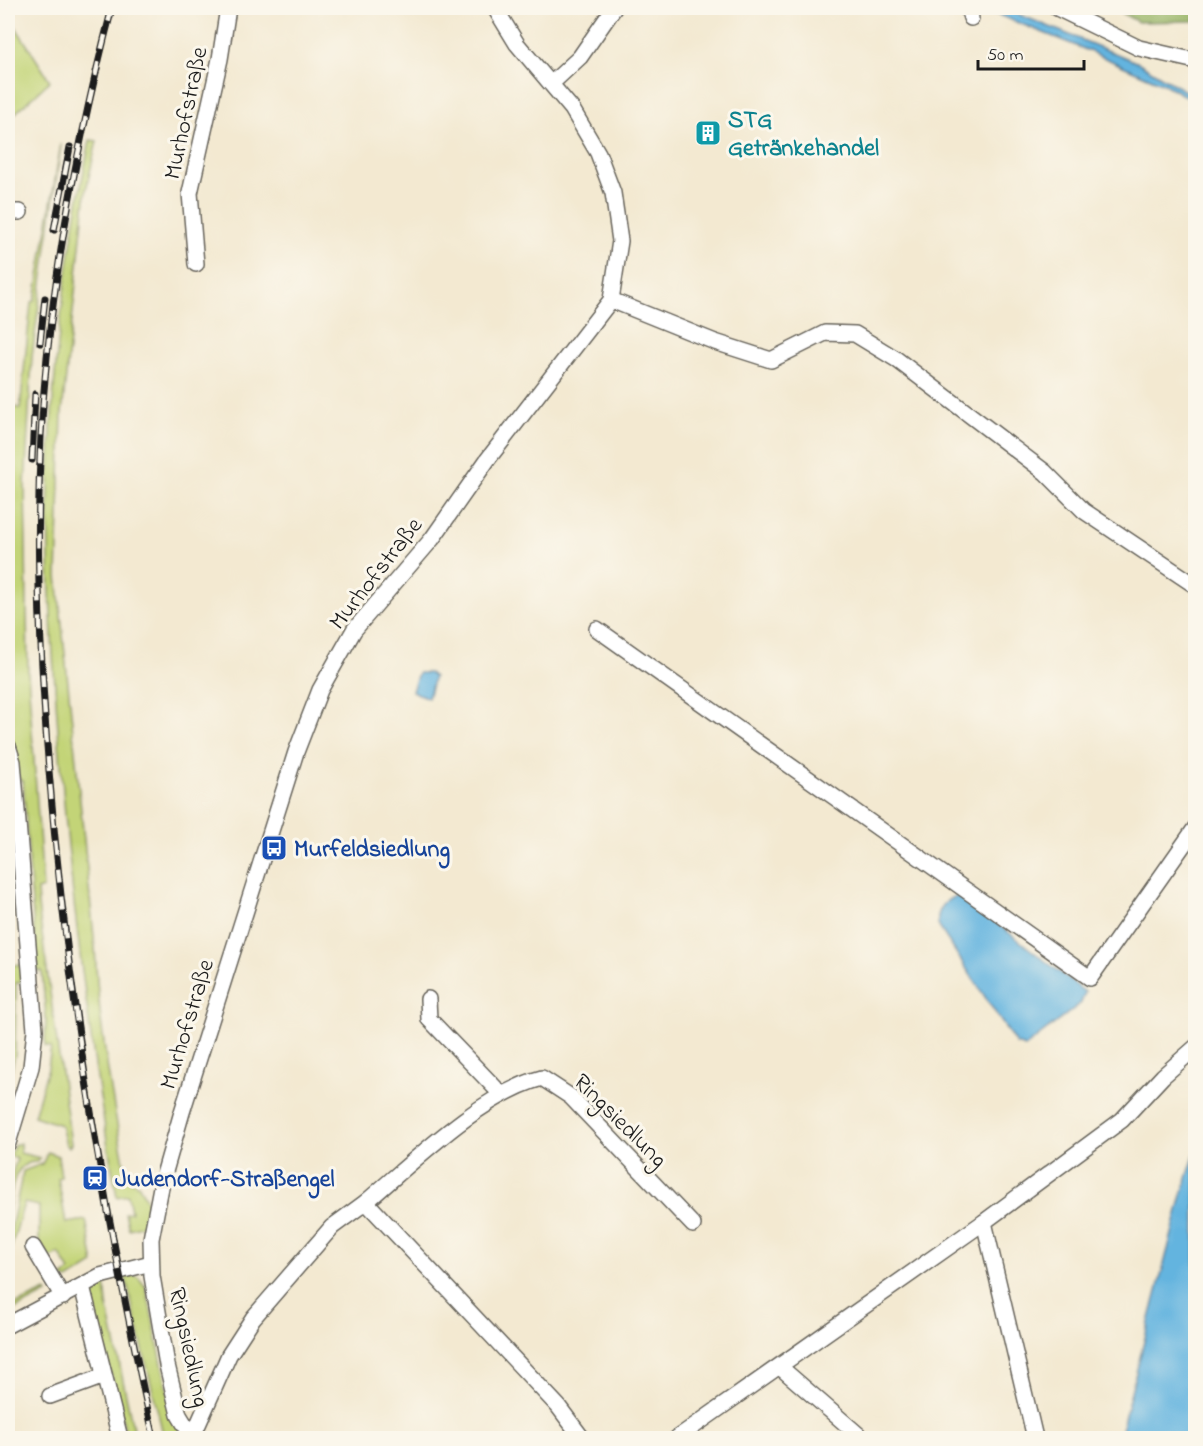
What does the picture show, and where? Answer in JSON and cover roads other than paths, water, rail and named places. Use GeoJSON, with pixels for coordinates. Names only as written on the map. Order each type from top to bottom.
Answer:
{"type":"FeatureCollection","features":[{"type":"Feature","properties":{"kind":"street","name":"Murhofstraße"},"geometry":{"type":"LineString","coordinates":[[196,264],[190,193],[220,59],[228,8]]}},
{"type":"Feature","properties":{"kind":"street","name":"Murhofstraße"},"geometry":{"type":"LineString","coordinates":[[151,1263],[151,1239],[162,1182],[182,1112],[296,752],[320,690],[354,630],[432,539],[495,450],[611,300],[620,241],[613,193],[598,153],[552,83],[517,44],[495,8]]}},
{"type":"Feature","properties":{"kind":"street"},"geometry":{"type":"LineString","coordinates":[[552,83],[580,57],[614,8]]}},
{"type":"Feature","properties":{"kind":"street"},"geometry":{"type":"LineString","coordinates":[[1057,8],[1139,48],[1196,61]]}},
{"type":"Feature","properties":{"kind":"street"},"geometry":{"type":"LineString","coordinates":[[611,300],[715,342],[771,360],[825,333],[855,334],[896,359],[1045,472],[1084,511],[1196,586]]}},
{"type":"Feature","properties":{"kind":"street"},"geometry":{"type":"LineString","coordinates":[[597,629],[1090,978],[1196,826]]}},
{"type":"Feature","properties":{"kind":"street"},"geometry":{"type":"LineString","coordinates":[[8,746],[13,762],[32,975],[33,1056],[8,1143]]}},
{"type":"Feature","properties":{"kind":"street"},"geometry":{"type":"LineString","coordinates":[[428,999],[429,1019],[502,1095]]}},
{"type":"Feature","properties":{"kind":"street"},"geometry":{"type":"LineString","coordinates":[[677,1438],[984,1222],[1122,1120],[1163,1076],[1196,1047]]}},
{"type":"Feature","properties":{"kind":"street","name":"Ringsiedlung"},"geometry":{"type":"LineString","coordinates":[[193,1438],[229,1355],[253,1318],[332,1227],[366,1202],[428,1149],[521,1083],[542,1078],[571,1097],[693,1225]]}},
{"type":"Feature","properties":{"kind":"street"},"geometry":{"type":"LineString","coordinates":[[366,1202],[558,1406],[582,1438]]}},
{"type":"Feature","properties":{"kind":"street"},"geometry":{"type":"LineString","coordinates":[[984,1222],[1035,1438]]}},
{"type":"Feature","properties":{"kind":"street"},"geometry":{"type":"LineString","coordinates":[[33,1247],[63,1297]]}},
{"type":"Feature","properties":{"kind":"street"},"geometry":{"type":"LineString","coordinates":[[8,1325],[105,1274],[151,1263]]}},
{"type":"Feature","properties":{"kind":"street","name":"Ringsiedlung"},"geometry":{"type":"LineString","coordinates":[[151,1263],[174,1396],[179,1415],[193,1438]]}},
{"type":"Feature","properties":{"kind":"street"},"geometry":{"type":"LineString","coordinates":[[82,1286],[120,1438]]}},
{"type":"Feature","properties":{"kind":"street"},"geometry":{"type":"LineString","coordinates":[[780,1367],[862,1438]]}},
{"type":"Feature","properties":{"kind":"street"},"geometry":{"type":"LineString","coordinates":[[50,1396],[104,1376]]}},
{"type":"Feature","properties":{"kind":"water"},"geometry":{"type":"Polygon","coordinates":[[[981,8],[1003,8],[1139,63],[1195,97],[1195,102],[1166,85],[1089,51],[981,8]]]}},
{"type":"Feature","properties":{"kind":"water"},"geometry":{"type":"Polygon","coordinates":[[[418,673],[429,673],[434,677],[428,698],[412,691],[418,673]]]}},
{"type":"Feature","properties":{"kind":"water"},"geometry":{"type":"Polygon","coordinates":[[[962,896],[1085,992],[1081,1003],[1025,1047],[1016,1044],[939,927],[938,916],[943,906],[951,898],[962,896]]]}},
{"type":"Feature","properties":{"kind":"water"},"geometry":{"type":"Polygon","coordinates":[[[1195,1153],[1195,1438],[1119,1438],[1183,1191],[1195,1153]]]}},
{"type":"Feature","properties":{"kind":"railway"},"geometry":{"type":"LineString","coordinates":[[112,8],[73,181],[52,313],[40,461],[40,616],[49,771],[77,1023],[119,1273],[154,1438]]}},
{"type":"Feature","properties":{"kind":"railway"},"geometry":{"type":"LineString","coordinates":[[54,230],[70,147]]}},
{"type":"Feature","properties":{"kind":"railway"},"geometry":{"type":"LineString","coordinates":[[40,343],[45,298]]}},
{"type":"Feature","properties":{"kind":"railway"},"geometry":{"type":"LineString","coordinates":[[32,460],[35,394]]}},
{"type":"Feature","properties":{"kind":"place","name":"STG Getränkehandel"},"geometry":{"type":"Point","coordinates":[708,133]}},
{"type":"Feature","properties":{"kind":"place","name":"Murfeldsiedlung"},"geometry":{"type":"Point","coordinates":[274,848]}},
{"type":"Feature","properties":{"kind":"place","name":"Judendorf-Straßengel"},"geometry":{"type":"Point","coordinates":[95,1178]}}]}
